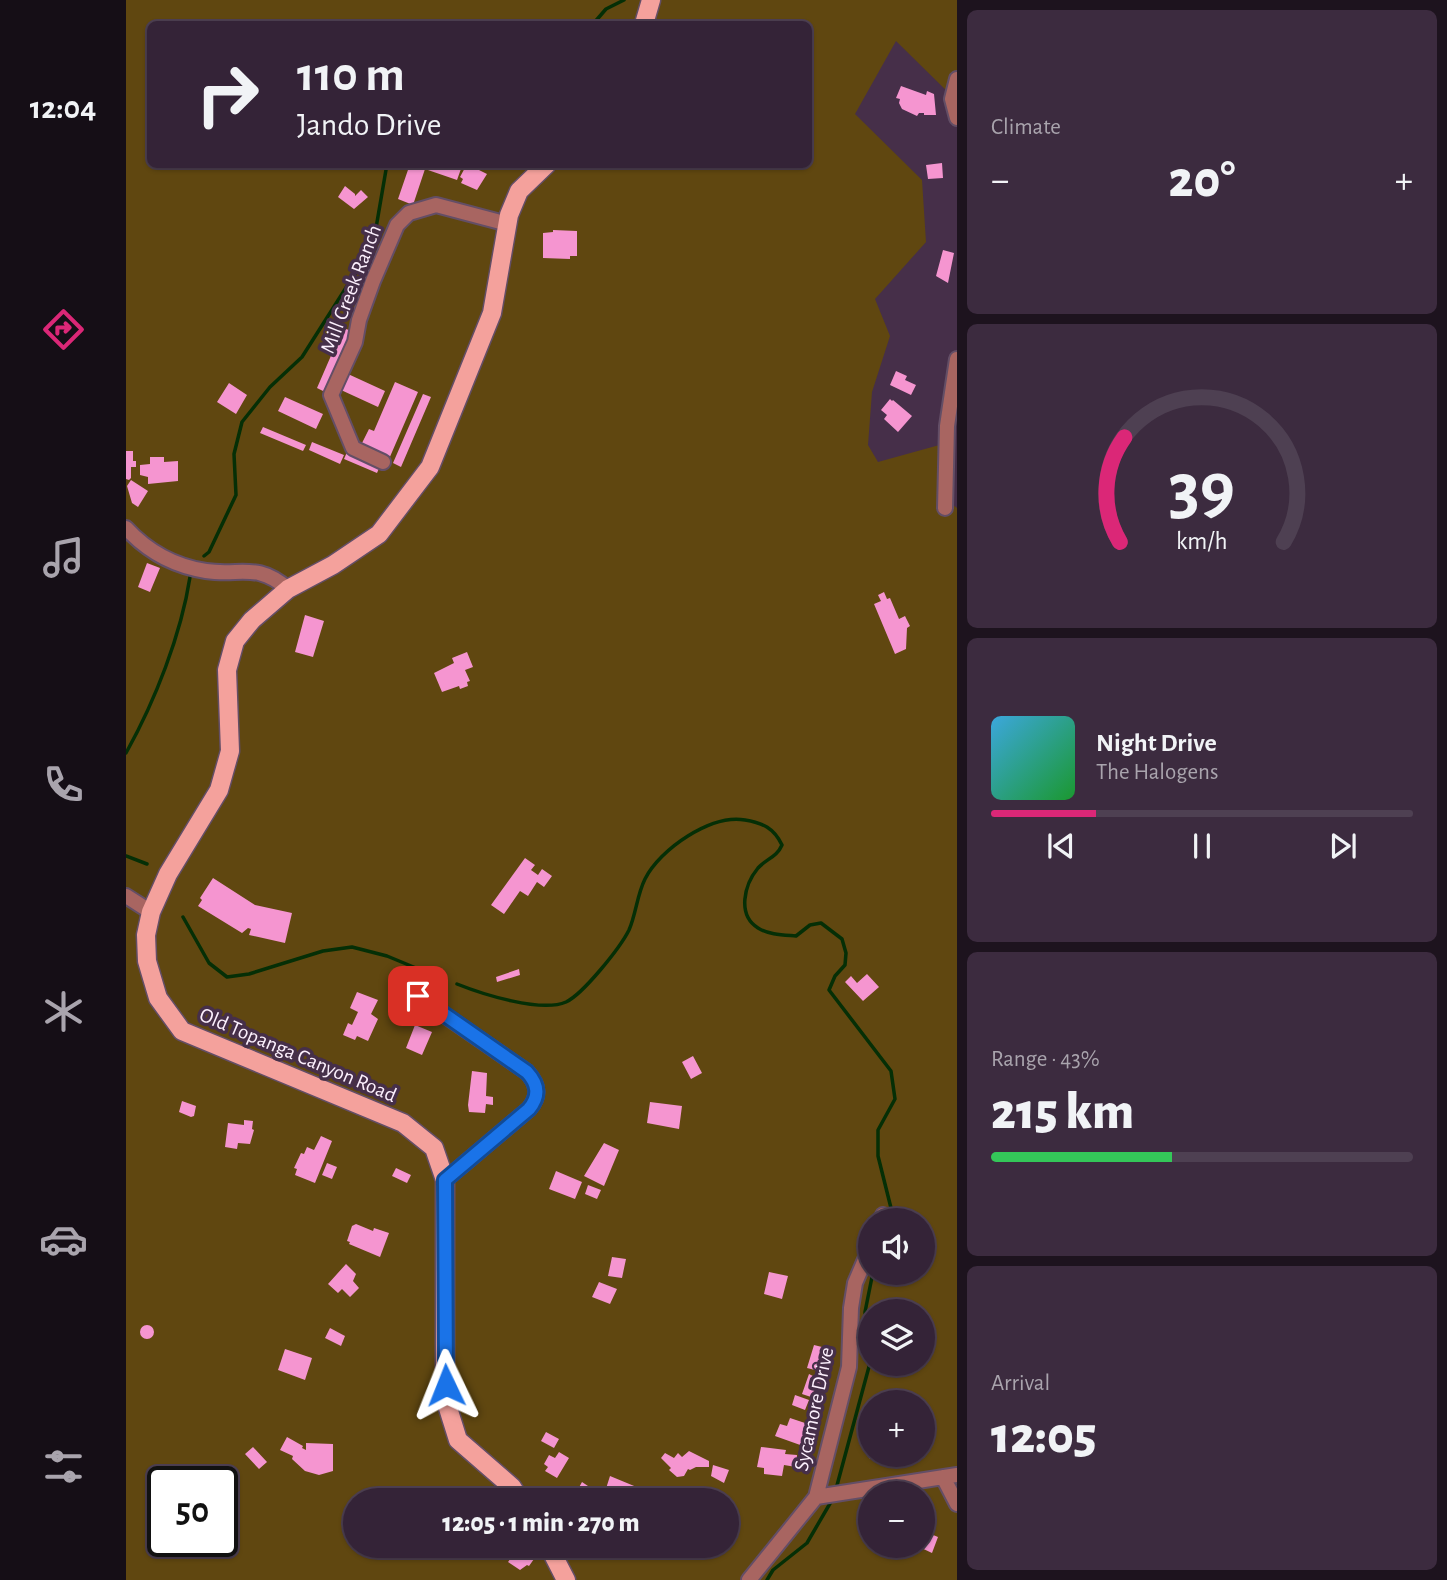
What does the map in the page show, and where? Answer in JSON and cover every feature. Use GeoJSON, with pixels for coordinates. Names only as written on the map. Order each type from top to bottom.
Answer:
{"type":"FeatureCollection","features":[{"type":"Feature","properties":{"kind":"main road"},"geometry":{"type":"LineString","coordinates":[[645,21],[651,0]]}},
{"type":"Feature","properties":{"kind":"main road","name":"Old Topanga Canyon Road"},"geometry":{"type":"LineString","coordinates":[[513,1488],[458,1440],[448,1408],[444,1368],[445,1180],[434,1148],[402,1123],[181,1031],[158,998],[147,961],[146,935],[151,912],[169,874],[219,790],[230,751],[227,670],[235,641],[252,620],[288,589],[333,565],[379,534],[430,467],[492,313],[508,224],[519,191],[543,168]]}},
{"type":"Feature","properties":{"kind":"main road"},"geometry":{"type":"LineString","coordinates":[[555,1558],[566,1580]]}},
{"type":"Feature","properties":{"kind":"street"},"geometry":{"type":"LineString","coordinates":[[957,79],[952,99],[957,118]]}},
{"type":"Feature","properties":{"kind":"street","name":"Mill Creek Ranch"},"geometry":{"type":"LineString","coordinates":[[383,462],[353,447],[331,395],[355,342],[359,320],[373,281],[397,225],[409,213],[436,205],[508,224]]}},
{"type":"Feature","properties":{"kind":"street"},"geometry":{"type":"LineString","coordinates":[[945,508],[947,426],[957,359]]}},
{"type":"Feature","properties":{"kind":"street"},"geometry":{"type":"LineString","coordinates":[[126,528],[158,557],[206,571],[250,570],[265,573],[288,589]]}},
{"type":"Feature","properties":{"kind":"street"},"geometry":{"type":"LineString","coordinates":[[126,896],[151,912]]}},
{"type":"Feature","properties":{"kind":"street"},"geometry":{"type":"LineString","coordinates":[[418,996],[527,1072],[533,1078],[537,1091],[529,1109],[445,1180]]}},
{"type":"Feature","properties":{"kind":"street","name":"Sycamore Drive"},"geometry":{"type":"LineString","coordinates":[[821,1496],[849,1367],[851,1308],[858,1276]]}},
{"type":"Feature","properties":{"kind":"street"},"geometry":{"type":"LineString","coordinates":[[749,1580],[821,1496],[950,1476],[957,1504]]}},
{"type":"Feature","properties":{"kind":"shaded area"},"geometry":{"type":"Polygon","coordinates":[[[126,0],[957,0],[957,101],[896,41],[855,114],[922,180],[926,242],[875,299],[890,336],[872,392],[868,445],[878,462],[943,444],[948,501],[957,508],[957,1580],[126,1580],[126,0]]]}},
{"type":"Feature","properties":{"kind":"building"},"geometry":{"type":"Polygon","coordinates":[[[901,86],[926,95],[927,91],[934,94],[936,115],[919,113],[917,116],[902,109],[900,99],[896,98],[901,86]]]}},
{"type":"Feature","properties":{"kind":"building"},"geometry":{"type":"Polygon","coordinates":[[[942,163],[943,178],[928,179],[926,165],[942,163]]]}},
{"type":"Feature","properties":{"kind":"building"},"geometry":{"type":"Polygon","coordinates":[[[409,168],[461,168],[457,180],[425,169],[413,205],[398,199],[409,168]]]}},
{"type":"Feature","properties":{"kind":"building"},"geometry":{"type":"Polygon","coordinates":[[[465,168],[475,168],[487,174],[477,190],[461,183],[463,179],[460,177],[465,168]]]}},
{"type":"Feature","properties":{"kind":"building"},"geometry":{"type":"Polygon","coordinates":[[[345,186],[355,196],[361,190],[368,197],[354,209],[338,197],[345,186]]]}},
{"type":"Feature","properties":{"kind":"building"},"geometry":{"type":"Polygon","coordinates":[[[553,230],[577,231],[577,256],[570,256],[570,259],[543,258],[543,233],[553,230]]]}},
{"type":"Feature","properties":{"kind":"building"},"geometry":{"type":"Polygon","coordinates":[[[943,250],[954,253],[948,283],[936,276],[943,250]]]}},
{"type":"Feature","properties":{"kind":"building"},"geometry":{"type":"Polygon","coordinates":[[[343,328],[352,331],[325,392],[317,388],[343,328]]]}},
{"type":"Feature","properties":{"kind":"building"},"geometry":{"type":"Polygon","coordinates":[[[896,371],[907,376],[905,380],[916,385],[911,395],[890,385],[896,371]]]}},
{"type":"Feature","properties":{"kind":"building"},"geometry":{"type":"Polygon","coordinates":[[[348,374],[385,391],[378,407],[341,390],[348,374]]]}},
{"type":"Feature","properties":{"kind":"building"},"geometry":{"type":"Polygon","coordinates":[[[395,382],[418,392],[389,459],[362,446],[362,443],[369,429],[374,431],[395,382]]]}},
{"type":"Feature","properties":{"kind":"building"},"geometry":{"type":"Polygon","coordinates":[[[229,383],[247,395],[236,414],[217,402],[229,383]]]}},
{"type":"Feature","properties":{"kind":"building"},"geometry":{"type":"Polygon","coordinates":[[[423,394],[431,397],[401,467],[393,463],[423,394]]]}},
{"type":"Feature","properties":{"kind":"building"},"geometry":{"type":"Polygon","coordinates":[[[285,397],[323,414],[316,429],[278,411],[285,397]]]}},
{"type":"Feature","properties":{"kind":"building"},"geometry":{"type":"Polygon","coordinates":[[[890,399],[912,416],[898,432],[884,419],[887,415],[881,410],[890,399]]]}},
{"type":"Feature","properties":{"kind":"building"},"geometry":{"type":"Polygon","coordinates":[[[263,427],[306,445],[303,451],[260,433],[263,427]]]}},
{"type":"Feature","properties":{"kind":"building"},"geometry":{"type":"Polygon","coordinates":[[[312,442],[344,455],[340,464],[309,450],[312,442]]]}},
{"type":"Feature","properties":{"kind":"building"},"geometry":{"type":"Polygon","coordinates":[[[126,451],[133,451],[133,461],[136,461],[136,467],[131,467],[129,480],[126,479],[126,451]]]}},
{"type":"Feature","properties":{"kind":"building"},"geometry":{"type":"Polygon","coordinates":[[[347,452],[380,466],[377,473],[344,459],[347,452]]]}},
{"type":"Feature","properties":{"kind":"building"},"geometry":{"type":"Polygon","coordinates":[[[150,457],[164,457],[164,462],[178,461],[178,481],[148,484],[148,477],[140,475],[140,465],[150,464],[150,457]]]}},
{"type":"Feature","properties":{"kind":"building"},"geometry":{"type":"Polygon","coordinates":[[[131,480],[148,491],[138,507],[132,503],[127,486],[131,480]]]}},
{"type":"Feature","properties":{"kind":"building"},"geometry":{"type":"Polygon","coordinates":[[[147,563],[160,568],[150,592],[138,587],[147,563]]]}},
{"type":"Feature","properties":{"kind":"building"},"geometry":{"type":"Polygon","coordinates":[[[884,592],[887,599],[890,598],[899,619],[905,616],[910,626],[907,628],[906,649],[895,654],[874,604],[881,601],[878,595],[884,592]]]}},
{"type":"Feature","properties":{"kind":"building"},"geometry":{"type":"Polygon","coordinates":[[[305,615],[324,621],[313,657],[295,652],[305,615]]]}},
{"type":"Feature","properties":{"kind":"building"},"geometry":{"type":"Polygon","coordinates":[[[467,652],[473,667],[465,670],[470,681],[467,682],[468,686],[442,692],[434,673],[454,663],[452,658],[467,652]]]}},
{"type":"Feature","properties":{"kind":"building"},"geometry":{"type":"Polygon","coordinates":[[[525,858],[535,865],[531,870],[538,875],[542,869],[552,876],[544,887],[537,882],[528,896],[520,891],[504,914],[491,905],[525,858]]]}},
{"type":"Feature","properties":{"kind":"building"},"geometry":{"type":"Polygon","coordinates":[[[213,878],[255,905],[292,913],[285,943],[249,935],[251,929],[248,928],[242,933],[198,906],[213,878]]]}},
{"type":"Feature","properties":{"kind":"building"},"geometry":{"type":"Polygon","coordinates":[[[519,969],[520,975],[497,982],[496,977],[519,969]]]}},
{"type":"Feature","properties":{"kind":"building"},"geometry":{"type":"Polygon","coordinates":[[[867,974],[879,987],[863,1001],[845,982],[851,976],[857,983],[867,974]]]}},
{"type":"Feature","properties":{"kind":"building"},"geometry":{"type":"Polygon","coordinates":[[[357,992],[378,1000],[371,1014],[378,1019],[368,1041],[357,1036],[355,1040],[343,1035],[348,1023],[352,1025],[358,1012],[350,1008],[357,992]]]}},
{"type":"Feature","properties":{"kind":"building"},"geometry":{"type":"Polygon","coordinates":[[[404,1009],[416,1014],[412,1025],[395,1017],[397,1011],[404,1009]]]}},
{"type":"Feature","properties":{"kind":"building"},"geometry":{"type":"Polygon","coordinates":[[[415,1025],[432,1032],[422,1055],[406,1048],[415,1025]]]}},
{"type":"Feature","properties":{"kind":"building"},"geometry":{"type":"Polygon","coordinates":[[[693,1056],[702,1073],[691,1079],[682,1062],[693,1056]]]}},
{"type":"Feature","properties":{"kind":"building"},"geometry":{"type":"Polygon","coordinates":[[[472,1071],[487,1073],[486,1096],[493,1097],[493,1105],[486,1104],[485,1113],[469,1112],[472,1071]]]}},
{"type":"Feature","properties":{"kind":"building"},"geometry":{"type":"Polygon","coordinates":[[[182,1101],[196,1106],[194,1116],[179,1112],[182,1101]]]}},
{"type":"Feature","properties":{"kind":"building"},"geometry":{"type":"Polygon","coordinates":[[[650,1102],[682,1106],[679,1129],[647,1123],[650,1102]]]}},
{"type":"Feature","properties":{"kind":"building"},"geometry":{"type":"Polygon","coordinates":[[[244,1120],[253,1121],[254,1130],[250,1144],[238,1143],[237,1149],[225,1147],[228,1123],[244,1125],[244,1120]]]}},
{"type":"Feature","properties":{"kind":"building"},"geometry":{"type":"Polygon","coordinates":[[[321,1136],[332,1141],[315,1183],[295,1175],[297,1169],[294,1168],[301,1153],[304,1154],[307,1147],[314,1150],[321,1136]]]}},
{"type":"Feature","properties":{"kind":"building"},"geometry":{"type":"Polygon","coordinates":[[[604,1143],[619,1150],[604,1186],[584,1176],[604,1143]]]}},
{"type":"Feature","properties":{"kind":"building"},"geometry":{"type":"Polygon","coordinates":[[[327,1163],[337,1167],[332,1179],[322,1175],[327,1163]]]}},
{"type":"Feature","properties":{"kind":"building"},"geometry":{"type":"Polygon","coordinates":[[[396,1168],[411,1175],[407,1183],[392,1176],[396,1168]]]}},
{"type":"Feature","properties":{"kind":"building"},"geometry":{"type":"Polygon","coordinates":[[[556,1171],[582,1182],[575,1199],[549,1189],[556,1171]]]}},
{"type":"Feature","properties":{"kind":"building"},"geometry":{"type":"Polygon","coordinates":[[[588,1185],[601,1190],[597,1199],[585,1194],[588,1185]]]}},
{"type":"Feature","properties":{"kind":"building"},"geometry":{"type":"Polygon","coordinates":[[[356,1224],[373,1231],[374,1228],[389,1233],[380,1257],[349,1244],[347,1241],[352,1226],[356,1224]]]}},
{"type":"Feature","properties":{"kind":"building"},"geometry":{"type":"Polygon","coordinates":[[[612,1257],[626,1259],[622,1278],[608,1276],[612,1257]]]}},
{"type":"Feature","properties":{"kind":"building"},"geometry":{"type":"Polygon","coordinates":[[[346,1264],[356,1274],[353,1281],[359,1288],[350,1297],[342,1289],[338,1293],[328,1284],[346,1264]]]}},
{"type":"Feature","properties":{"kind":"building"},"geometry":{"type":"Polygon","coordinates":[[[769,1272],[788,1276],[782,1299],[764,1294],[769,1272]]]}},
{"type":"Feature","properties":{"kind":"building"},"geometry":{"type":"Polygon","coordinates":[[[599,1282],[617,1289],[610,1304],[592,1297],[599,1282]]]}},
{"type":"Feature","properties":{"kind":"building"},"geometry":{"type":"Polygon","coordinates":[[[147,1325],[152,1327],[152,1337],[147,1339],[142,1337],[140,1332],[142,1327],[147,1325]]]}},
{"type":"Feature","properties":{"kind":"building"},"geometry":{"type":"Polygon","coordinates":[[[330,1328],[345,1336],[341,1346],[325,1338],[330,1328]]]}},
{"type":"Feature","properties":{"kind":"building"},"geometry":{"type":"Polygon","coordinates":[[[814,1345],[834,1350],[827,1373],[807,1368],[814,1345]]]}},
{"type":"Feature","properties":{"kind":"building"},"geometry":{"type":"Polygon","coordinates":[[[285,1349],[312,1358],[305,1380],[278,1370],[285,1349]]]}},
{"type":"Feature","properties":{"kind":"building"},"geometry":{"type":"Polygon","coordinates":[[[809,1374],[821,1380],[811,1397],[802,1394],[809,1374]]]}},
{"type":"Feature","properties":{"kind":"building"},"geometry":{"type":"Polygon","coordinates":[[[795,1395],[809,1400],[805,1410],[792,1405],[795,1395]]]}},
{"type":"Feature","properties":{"kind":"building"},"geometry":{"type":"Polygon","coordinates":[[[790,1418],[811,1425],[803,1446],[775,1436],[780,1424],[787,1426],[790,1418]]]}},
{"type":"Feature","properties":{"kind":"building"},"geometry":{"type":"Polygon","coordinates":[[[546,1432],[559,1439],[554,1448],[541,1441],[546,1432]]]}},
{"type":"Feature","properties":{"kind":"building"},"geometry":{"type":"Polygon","coordinates":[[[287,1437],[306,1450],[306,1443],[333,1444],[333,1471],[319,1475],[305,1471],[292,1459],[293,1456],[280,1450],[287,1437]]]}},
{"type":"Feature","properties":{"kind":"building"},"geometry":{"type":"Polygon","coordinates":[[[253,1447],[267,1462],[259,1469],[245,1454],[253,1447]]]}},
{"type":"Feature","properties":{"kind":"building"},"geometry":{"type":"Polygon","coordinates":[[[761,1447],[786,1450],[785,1454],[797,1455],[796,1467],[784,1465],[782,1476],[764,1474],[764,1468],[757,1467],[761,1447]]]}},
{"type":"Feature","properties":{"kind":"building"},"geometry":{"type":"Polygon","coordinates":[[[689,1451],[709,1461],[709,1467],[688,1469],[684,1476],[677,1477],[661,1458],[665,1453],[674,1458],[678,1453],[682,1457],[689,1451]]]}},
{"type":"Feature","properties":{"kind":"building"},"geometry":{"type":"Polygon","coordinates":[[[559,1452],[569,1458],[557,1478],[545,1471],[548,1467],[544,1464],[549,1455],[555,1458],[559,1452]]]}},
{"type":"Feature","properties":{"kind":"building"},"geometry":{"type":"Polygon","coordinates":[[[713,1465],[729,1470],[724,1483],[711,1476],[713,1465]]]}},
{"type":"Feature","properties":{"kind":"building"},"geometry":{"type":"Polygon","coordinates":[[[610,1476],[639,1488],[606,1488],[610,1476]]]}},
{"type":"Feature","properties":{"kind":"building"},"geometry":{"type":"Polygon","coordinates":[[[582,1482],[591,1488],[579,1488],[582,1482]]]}},
{"type":"Feature","properties":{"kind":"building"},"geometry":{"type":"Polygon","coordinates":[[[511,1558],[534,1559],[529,1566],[520,1570],[508,1562],[511,1558]]]}},
{"type":"Feature","properties":{"kind":"waterway"},"geometry":{"type":"LineString","coordinates":[[596,21],[606,9],[624,0]]}},
{"type":"Feature","properties":{"kind":"waterway"},"geometry":{"type":"LineString","coordinates":[[204,556],[209,552],[236,495],[234,454],[242,422],[270,387],[302,357],[356,272],[376,228],[386,168]]}},
{"type":"Feature","properties":{"kind":"waterway"},"geometry":{"type":"LineString","coordinates":[[126,753],[166,667],[190,577]]}},
{"type":"Feature","properties":{"kind":"waterway"},"geometry":{"type":"LineString","coordinates":[[457,984],[527,1004],[555,1005],[566,1002],[601,970],[618,948],[629,930],[645,879],[662,856],[688,836],[717,822],[745,820],[767,827],[782,845],[758,868],[749,883],[745,900],[747,916],[758,928],[772,933],[796,936],[810,925],[821,923],[842,939],[846,953],[845,965],[835,976],[829,990],[891,1071],[895,1099],[878,1130],[878,1156],[891,1208]]}},
{"type":"Feature","properties":{"kind":"waterway"},"geometry":{"type":"LineString","coordinates":[[126,856],[147,864]]}},
{"type":"Feature","properties":{"kind":"waterway"},"geometry":{"type":"LineString","coordinates":[[183,917],[209,963],[227,977],[249,974],[323,951],[352,947],[387,956],[440,978]]}},
{"type":"Feature","properties":{"kind":"waterway"},"geometry":{"type":"LineString","coordinates":[[868,1299],[870,1285]]}},
{"type":"Feature","properties":{"kind":"waterway"},"geometry":{"type":"LineString","coordinates":[[836,1489],[866,1376]]}},
{"type":"Feature","properties":{"kind":"waterway"},"geometry":{"type":"LineString","coordinates":[[767,1580],[773,1570],[807,1543],[832,1500]]}},
{"type":"Feature","properties":{"kind":"route"},"geometry":{"type":"LineString","coordinates":[[418,996],[527,1072],[533,1078],[537,1091],[529,1109],[445,1180],[446,1385]]}}]}
